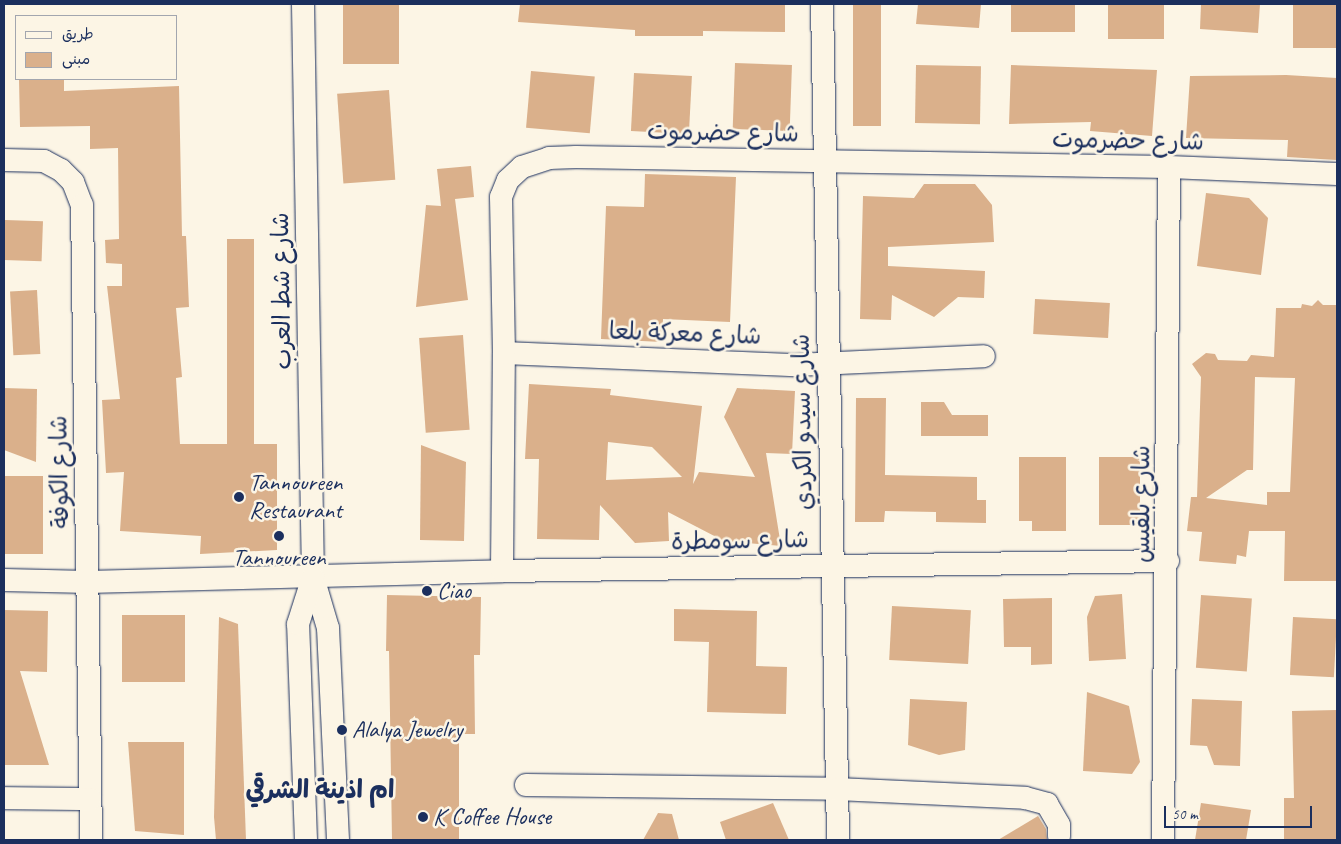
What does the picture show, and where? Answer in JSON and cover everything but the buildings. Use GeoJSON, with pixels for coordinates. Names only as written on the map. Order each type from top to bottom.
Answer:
{"type":"FeatureCollection","features":[{"type":"Feature","properties":{"kind":"street","name":"شارع شط العرب"},"geometry":{"type":"LineString","coordinates":[[303,4],[313,577],[328,628],[338,840]]}},
{"type":"Feature","properties":{"kind":"street","name":"شارع سيدو الكردي"},"geometry":{"type":"LineString","coordinates":[[822,4],[831,566],[838,840]]}},
{"type":"Feature","properties":{"kind":"street","name":"شارع حضرموت"},"geometry":{"type":"LineString","coordinates":[[502,571],[504,353],[501,197],[508,180],[522,167],[549,158],[576,157],[1169,167],[1337,174]]}},
{"type":"Feature","properties":{"kind":"street","name":"شارع الكوفة"},"geometry":{"type":"LineString","coordinates":[[4,160],[44,161],[61,170],[74,182],[82,205],[91,840]]}},
{"type":"Feature","properties":{"kind":"street","name":"شارع بلقيس"},"geometry":{"type":"LineString","coordinates":[[1164,840],[1168,561],[1169,167]]}},
{"type":"Feature","properties":{"kind":"street","name":"شارع معركة بلعا"},"geometry":{"type":"LineString","coordinates":[[504,353],[829,365],[984,356]]}},
{"type":"Feature","properties":{"kind":"street","name":"شارع سومطرة"},"geometry":{"type":"LineString","coordinates":[[4,580],[88,582],[502,571],[1168,561]]}},
{"type":"Feature","properties":{"kind":"street","name":"شارع شط العرب"},"geometry":{"type":"LineString","coordinates":[[306,840],[298,624],[313,577]]}},
{"type":"Feature","properties":{"kind":"street"},"geometry":{"type":"LineString","coordinates":[[526,785],[837,789],[1039,800],[1054,812],[1059,836]]}},
{"type":"Feature","properties":{"kind":"street"},"geometry":{"type":"LineString","coordinates":[[4,798],[90,799]]}},
{"type":"Feature","properties":{"kind":"place","name":"Tannoureen Restaurant"},"geometry":{"type":"Point","coordinates":[239,497]}},
{"type":"Feature","properties":{"kind":"place","name":"Tannoureen"},"geometry":{"type":"Point","coordinates":[279,536]}},
{"type":"Feature","properties":{"kind":"place","name":"Ciao"},"geometry":{"type":"Point","coordinates":[427,591]}},
{"type":"Feature","properties":{"kind":"place","name":"Alalya Jewelry"},"geometry":{"type":"Point","coordinates":[342,730]}},
{"type":"Feature","properties":{"kind":"place","name":"K Coffee House"},"geometry":{"type":"Point","coordinates":[423,817]}},
{"type":"Feature","properties":{"kind":"district","name":"ام اذينة الشرقي"},"geometry":{"type":"Point","coordinates":[320,790]}}]}
